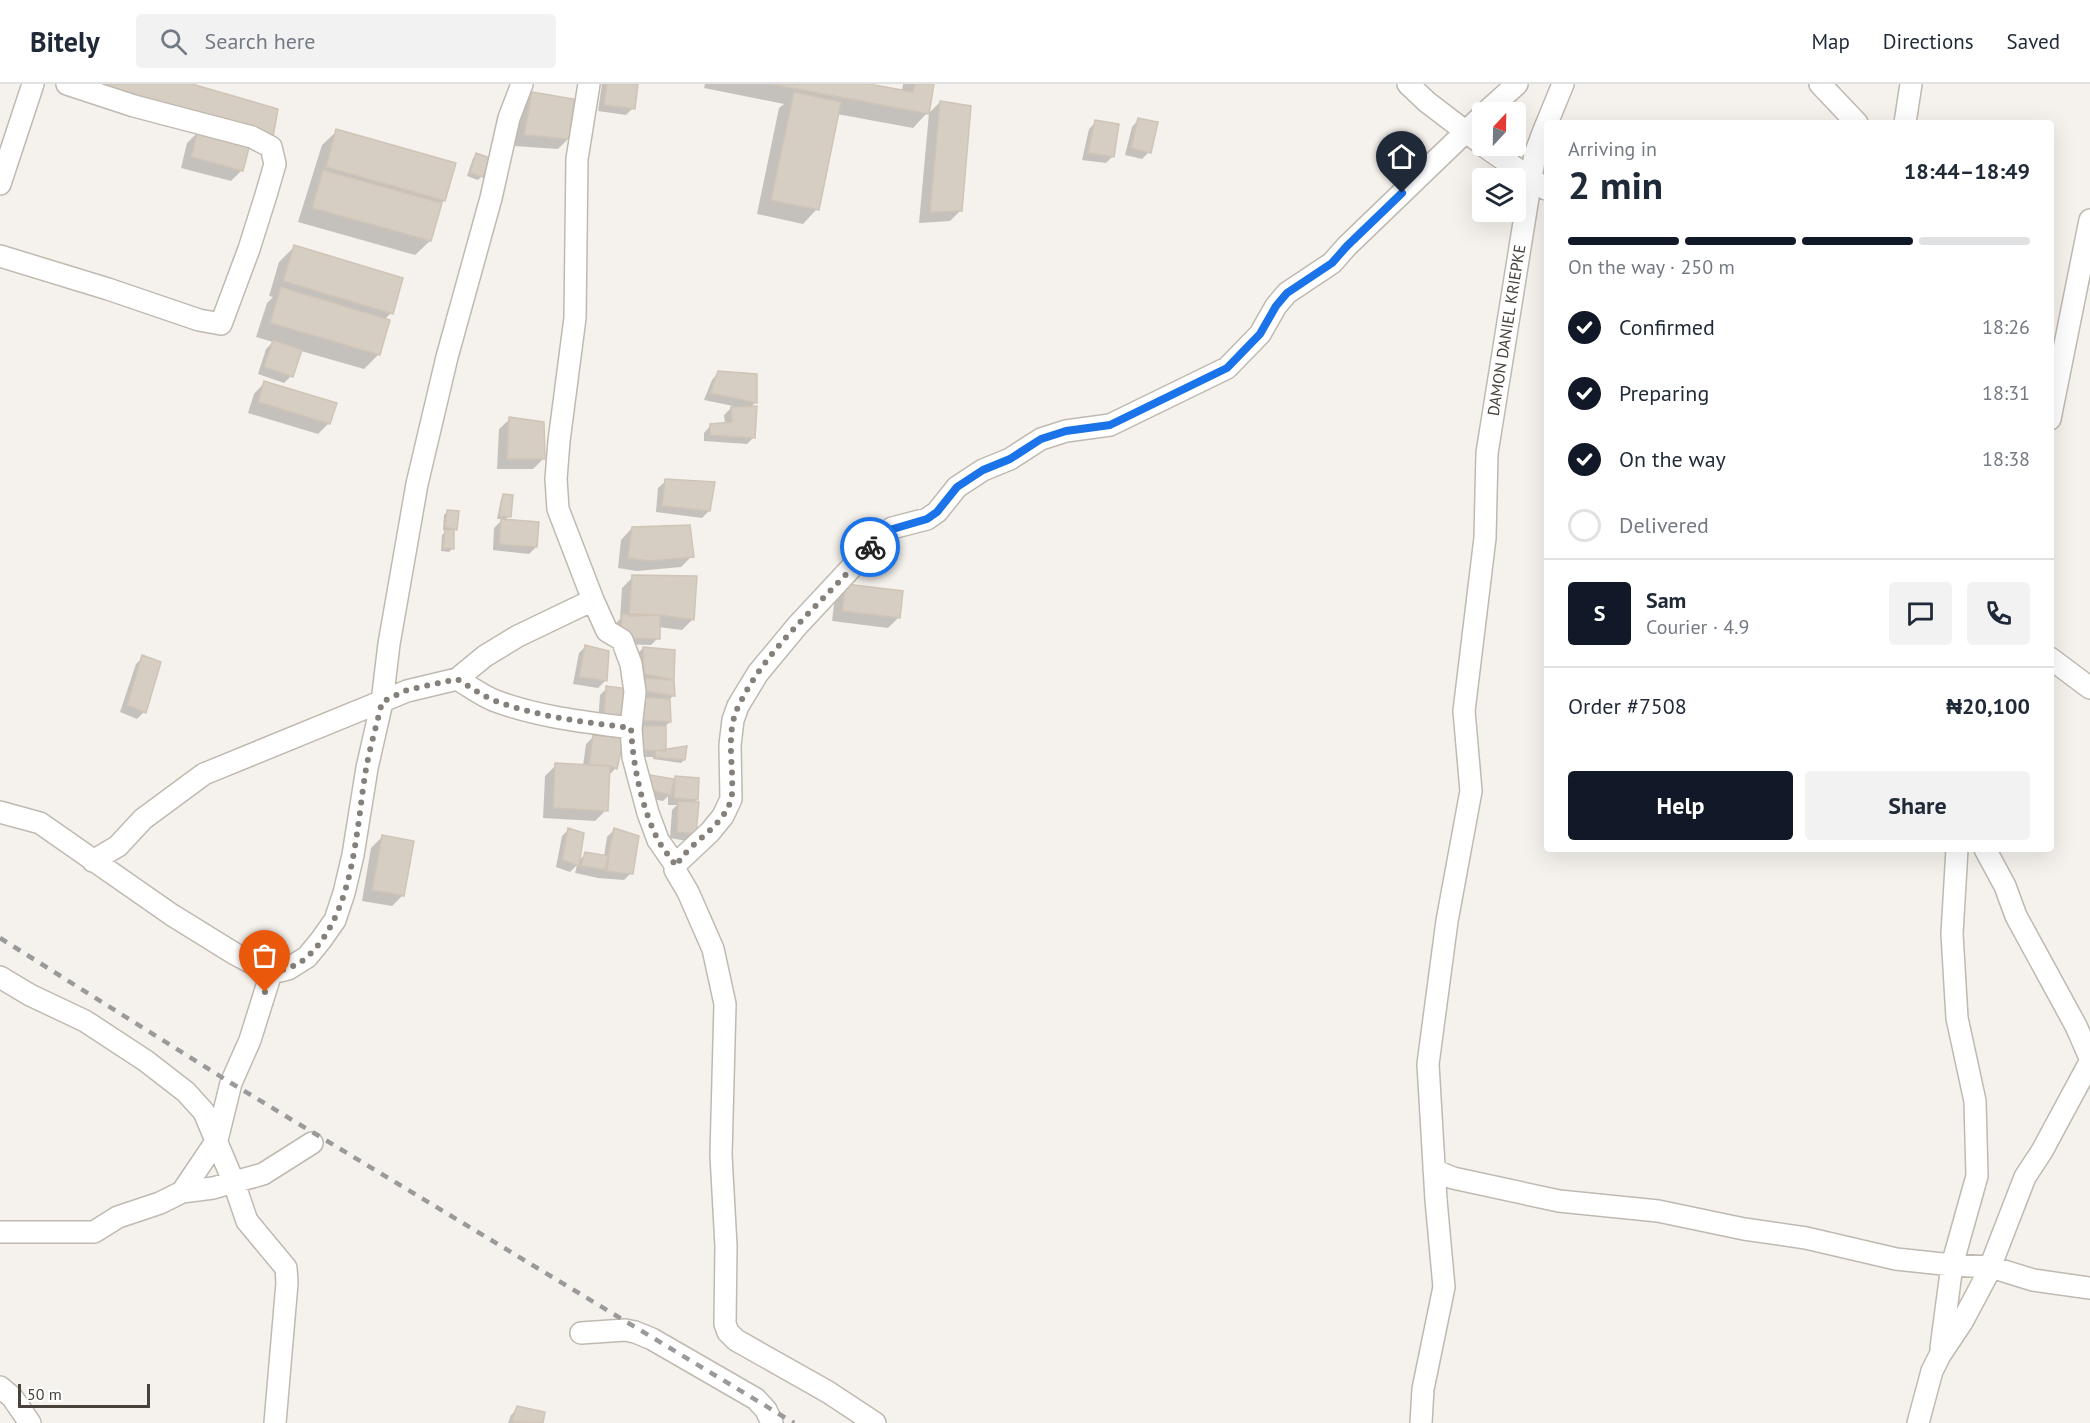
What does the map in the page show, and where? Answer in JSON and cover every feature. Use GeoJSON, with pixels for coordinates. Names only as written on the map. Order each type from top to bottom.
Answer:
{"type":"FeatureCollection","features":[{"type":"Feature","properties":{"kind":"street"},"geometry":{"type":"LineString","coordinates":[[0,184],[33,84]]}},
{"type":"Feature","properties":{"kind":"street"},"geometry":{"type":"LineString","coordinates":[[0,256],[199,320],[221,324],[249,249],[275,164],[271,147],[252,137],[134,106],[67,84]]}},
{"type":"Feature","properties":{"kind":"street"},"geometry":{"type":"LineString","coordinates":[[0,812],[40,823],[181,921],[271,973],[288,969],[308,957],[335,920],[353,855],[366,768],[382,702],[389,644],[420,473],[447,357],[509,118],[522,84]]}},
{"type":"Feature","properties":{"kind":"street"},"geometry":{"type":"LineString","coordinates":[[589,84],[577,159],[575,318],[564,388],[556,479],[558,509],[607,631],[622,640],[631,664],[635,692],[631,728],[633,757],[648,813],[658,840],[676,866],[676,875],[688,892],[713,949],[724,1004],[720,1155],[726,1246],[725,1324],[728,1332],[736,1340],[828,1392],[875,1423]]}},
{"type":"Feature","properties":{"kind":"street"},"geometry":{"type":"LineString","coordinates":[[1408,84],[1427,102],[1472,136]]}},
{"type":"Feature","properties":{"kind":"street"},"geometry":{"type":"LineString","coordinates":[[1497,102],[1517,84]]}},
{"type":"Feature","properties":{"kind":"street","name":"DAMON DANIEL KRIEPKE"},"geometry":{"type":"LineString","coordinates":[[1549,120],[1563,84]]}},
{"type":"Feature","properties":{"kind":"street"},"geometry":{"type":"LineString","coordinates":[[1820,84],[1854,120]]}},
{"type":"Feature","properties":{"kind":"street"},"geometry":{"type":"LineString","coordinates":[[1905,120],[1911,84]]}},
{"type":"Feature","properties":{"kind":"street","name":"DAMON DANIEL KRIEPKE"},"geometry":{"type":"LineString","coordinates":[[1421,1423],[1422,1389],[1444,1287],[1428,1064],[1447,921],[1471,791],[1464,711],[1485,538],[1487,453],[1539,184],[1535,154],[1544,132]]}},
{"type":"Feature","properties":{"kind":"street"},"geometry":{"type":"LineString","coordinates":[[676,866],[723,816],[731,799],[730,745],[733,720],[738,706],[758,673],[797,626],[886,531],[927,519],[937,512],[957,487],[983,470],[1010,459],[1041,439],[1066,431],[1110,425],[1227,368],[1260,334],[1276,306],[1287,293],[1332,263],[1347,246],[1472,144]]}},
{"type":"Feature","properties":{"kind":"street"},"geometry":{"type":"LineString","coordinates":[[1500,156],[1539,184]]}},
{"type":"Feature","properties":{"kind":"street"},"geometry":{"type":"LineString","coordinates":[[2054,399],[2090,220]]}},
{"type":"Feature","properties":{"kind":"street"},"geometry":{"type":"LineString","coordinates":[[93,861],[118,846],[143,819],[204,774],[407,690],[457,679],[486,656],[518,636],[593,600]]}},
{"type":"Feature","properties":{"kind":"street"},"geometry":{"type":"LineString","coordinates":[[2054,661],[2090,688]]}},
{"type":"Feature","properties":{"kind":"street"},"geometry":{"type":"LineString","coordinates":[[457,679],[491,699],[523,710],[631,728]]}},
{"type":"Feature","properties":{"kind":"street"},"geometry":{"type":"LineString","coordinates":[[1940,1355],[1952,1265],[1977,1176],[1975,1101],[1957,1018],[1952,944],[1957,852]]}},
{"type":"Feature","properties":{"kind":"street"},"geometry":{"type":"LineString","coordinates":[[1987,852],[2005,886],[2016,916],[2076,1026],[2090,1058]]}},
{"type":"Feature","properties":{"kind":"street"},"geometry":{"type":"LineString","coordinates":[[182,1192],[217,1140],[231,1083],[250,1040],[271,973]]}},
{"type":"Feature","properties":{"kind":"street"},"geometry":{"type":"LineString","coordinates":[[0,976],[30,995],[86,1022],[146,1061],[186,1092],[204,1112],[234,1183],[247,1221],[286,1268],[275,1423]]}},
{"type":"Feature","properties":{"kind":"street"},"geometry":{"type":"LineString","coordinates":[[1918,1423],[1932,1371],[1962,1322],[1990,1267],[2025,1178],[2090,1062]]}},
{"type":"Feature","properties":{"kind":"street"},"geometry":{"type":"LineString","coordinates":[[0,1232],[94,1232],[118,1218],[160,1203],[182,1192],[234,1183],[263,1174],[312,1143]]}},
{"type":"Feature","properties":{"kind":"street"},"geometry":{"type":"LineString","coordinates":[[1434,1170],[1453,1178],[1559,1201],[1658,1211],[1744,1229],[1806,1238],[1896,1259],[1990,1267],[2033,1280],[2090,1288]]}},
{"type":"Feature","properties":{"kind":"street"},"geometry":{"type":"LineString","coordinates":[[581,1333],[625,1330],[652,1339],[756,1399],[766,1410],[772,1423]]}},
{"type":"Feature","properties":{"kind":"street"},"geometry":{"type":"LineString","coordinates":[[0,1387],[12,1397],[30,1423]]}},
{"type":"Feature","properties":{"kind":"building"},"geometry":{"type":"Polygon","coordinates":[[[93,84],[192,84],[278,109],[273,137],[93,84]]]}},
{"type":"Feature","properties":{"kind":"building"},"geometry":{"type":"Polygon","coordinates":[[[607,84],[638,84],[635,109],[604,105],[607,84]]]}},
{"type":"Feature","properties":{"kind":"building"},"geometry":{"type":"Polygon","coordinates":[[[771,84],[869,84],[913,92],[915,84],[934,84],[929,114],[771,84]]]}},
{"type":"Feature","properties":{"kind":"building"},"geometry":{"type":"Polygon","coordinates":[[[532,92],[574,99],[570,139],[524,135],[532,92]]]}},
{"type":"Feature","properties":{"kind":"building"},"geometry":{"type":"Polygon","coordinates":[[[794,92],[841,102],[819,210],[771,200],[794,92]]]}},
{"type":"Feature","properties":{"kind":"building"},"geometry":{"type":"Polygon","coordinates":[[[940,101],[971,106],[962,211],[930,212],[940,101]]]}},
{"type":"Feature","properties":{"kind":"building"},"geometry":{"type":"Polygon","coordinates":[[[1138,118],[1158,122],[1151,153],[1131,148],[1138,118]]]}},
{"type":"Feature","properties":{"kind":"building"},"geometry":{"type":"Polygon","coordinates":[[[1095,120],[1119,124],[1114,157],[1088,153],[1095,120]]]}},
{"type":"Feature","properties":{"kind":"building"},"geometry":{"type":"Polygon","coordinates":[[[336,129],[456,163],[445,201],[326,167],[336,129]]]}},
{"type":"Feature","properties":{"kind":"building"},"geometry":{"type":"Polygon","coordinates":[[[198,131],[250,144],[243,171],[191,157],[198,131]]]}},
{"type":"Feature","properties":{"kind":"building"},"geometry":{"type":"Polygon","coordinates":[[[476,153],[490,158],[483,177],[470,173],[476,153]]]}},
{"type":"Feature","properties":{"kind":"building"},"geometry":{"type":"Polygon","coordinates":[[[323,170],[442,203],[431,241],[312,208],[323,170]]]}},
{"type":"Feature","properties":{"kind":"building"},"geometry":{"type":"Polygon","coordinates":[[[294,245],[403,278],[393,314],[283,281],[294,245]]]}},
{"type":"Feature","properties":{"kind":"building"},"geometry":{"type":"Polygon","coordinates":[[[281,287],[390,320],[380,355],[270,323],[281,287]]]}},
{"type":"Feature","properties":{"kind":"building"},"geometry":{"type":"Polygon","coordinates":[[[273,340],[302,350],[293,377],[264,367],[273,340]]]}},
{"type":"Feature","properties":{"kind":"building"},"geometry":{"type":"Polygon","coordinates":[[[718,371],[757,374],[757,403],[710,393],[718,371]]]}},
{"type":"Feature","properties":{"kind":"building"},"geometry":{"type":"Polygon","coordinates":[[[264,381],[337,403],[330,424],[258,402],[264,381]]]}},
{"type":"Feature","properties":{"kind":"building"},"geometry":{"type":"Polygon","coordinates":[[[757,406],[755,438],[710,435],[710,424],[732,422],[731,407],[757,406]]]}},
{"type":"Feature","properties":{"kind":"building"},"geometry":{"type":"Polygon","coordinates":[[[509,417],[544,422],[545,459],[507,459],[509,417]]]}},
{"type":"Feature","properties":{"kind":"building"},"geometry":{"type":"Polygon","coordinates":[[[665,479],[715,482],[710,511],[662,506],[665,479]]]}},
{"type":"Feature","properties":{"kind":"building"},"geometry":{"type":"Polygon","coordinates":[[[503,494],[513,495],[511,517],[499,516],[503,494]]]}},
{"type":"Feature","properties":{"kind":"building"},"geometry":{"type":"Polygon","coordinates":[[[447,510],[459,511],[457,530],[445,527],[447,510]]]}},
{"type":"Feature","properties":{"kind":"building"},"geometry":{"type":"Polygon","coordinates":[[[501,519],[539,522],[537,547],[499,544],[501,519]]]}},
{"type":"Feature","properties":{"kind":"building"},"geometry":{"type":"Polygon","coordinates":[[[690,525],[694,557],[649,561],[628,558],[632,527],[690,525]]]}},
{"type":"Feature","properties":{"kind":"building"},"geometry":{"type":"Polygon","coordinates":[[[454,529],[454,549],[443,548],[445,530],[454,529]]]}},
{"type":"Feature","properties":{"kind":"building"},"geometry":{"type":"Polygon","coordinates":[[[632,575],[697,576],[694,620],[660,615],[629,616],[632,575]]]}},
{"type":"Feature","properties":{"kind":"building"},"geometry":{"type":"Polygon","coordinates":[[[846,584],[903,591],[900,618],[842,611],[846,584]]]}},
{"type":"Feature","properties":{"kind":"building"},"geometry":{"type":"Polygon","coordinates":[[[622,614],[660,615],[660,639],[621,638],[622,614]]]}},
{"type":"Feature","properties":{"kind":"building"},"geometry":{"type":"Polygon","coordinates":[[[585,645],[609,651],[607,681],[579,677],[585,645]]]}},
{"type":"Feature","properties":{"kind":"building"},"geometry":{"type":"Polygon","coordinates":[[[643,647],[675,650],[674,680],[644,674],[643,647]]]}},
{"type":"Feature","properties":{"kind":"building"},"geometry":{"type":"Polygon","coordinates":[[[142,655],[161,662],[146,713],[127,705],[142,655]]]}},
{"type":"Feature","properties":{"kind":"building"},"geometry":{"type":"Polygon","coordinates":[[[645,678],[674,680],[675,696],[644,691],[645,678]]]}},
{"type":"Feature","properties":{"kind":"building"},"geometry":{"type":"Polygon","coordinates":[[[606,686],[628,689],[623,720],[604,717],[606,686]]]}},
{"type":"Feature","properties":{"kind":"building"},"geometry":{"type":"Polygon","coordinates":[[[641,697],[670,699],[671,722],[638,720],[641,697]]]}},
{"type":"Feature","properties":{"kind":"building"},"geometry":{"type":"Polygon","coordinates":[[[643,726],[666,726],[666,751],[643,750],[643,726]]]}},
{"type":"Feature","properties":{"kind":"building"},"geometry":{"type":"Polygon","coordinates":[[[593,735],[624,737],[617,769],[610,766],[589,765],[593,735]]]}},
{"type":"Feature","properties":{"kind":"building"},"geometry":{"type":"Polygon","coordinates":[[[687,746],[685,760],[655,757],[656,751],[687,746]]]}},
{"type":"Feature","properties":{"kind":"building"},"geometry":{"type":"Polygon","coordinates":[[[555,763],[610,766],[608,811],[553,808],[555,763]]]}},
{"type":"Feature","properties":{"kind":"building"},"geometry":{"type":"Polygon","coordinates":[[[650,775],[674,779],[671,795],[648,790],[650,775]]]}},
{"type":"Feature","properties":{"kind":"building"},"geometry":{"type":"Polygon","coordinates":[[[675,776],[699,778],[698,800],[674,798],[675,776]]]}},
{"type":"Feature","properties":{"kind":"building"},"geometry":{"type":"Polygon","coordinates":[[[678,801],[699,802],[696,834],[677,832],[678,801]]]}},
{"type":"Feature","properties":{"kind":"building"},"geometry":{"type":"Polygon","coordinates":[[[568,828],[584,833],[579,866],[562,860],[568,828]]]}},
{"type":"Feature","properties":{"kind":"building"},"geometry":{"type":"Polygon","coordinates":[[[614,828],[639,836],[633,874],[605,871],[614,828]]]}},
{"type":"Feature","properties":{"kind":"building"},"geometry":{"type":"Polygon","coordinates":[[[382,835],[414,841],[404,896],[372,890],[382,835]]]}},
{"type":"Feature","properties":{"kind":"building"},"geometry":{"type":"Polygon","coordinates":[[[585,852],[609,856],[607,870],[581,866],[585,852]]]}},
{"type":"Feature","properties":{"kind":"building"},"geometry":{"type":"Polygon","coordinates":[[[517,1406],[545,1412],[543,1423],[511,1422],[517,1406]]]}},
{"type":"Feature","properties":{"kind":"railway"},"geometry":{"type":"LineString","coordinates":[[0,938],[231,1083],[794,1423]]}},
{"type":"Feature","properties":{"kind":"way so far"},"geometry":{"type":"LineString","coordinates":[[265,992],[271,973],[288,969],[308,957],[335,920],[353,855],[366,768],[382,702],[407,690],[457,679],[491,699],[523,710],[631,728],[633,757],[648,813],[658,840],[676,866],[690,849],[710,832],[723,816],[731,799],[730,745],[733,720],[738,706],[758,673],[797,626],[870,547]]}},
{"type":"Feature","properties":{"kind":"route"},"geometry":{"type":"LineString","coordinates":[[870,547],[892,528],[927,519],[937,512],[957,487],[983,470],[1010,459],[1041,439],[1066,431],[1110,425],[1227,368],[1260,334],[1276,306],[1287,293],[1332,263],[1402,193]]}}]}
